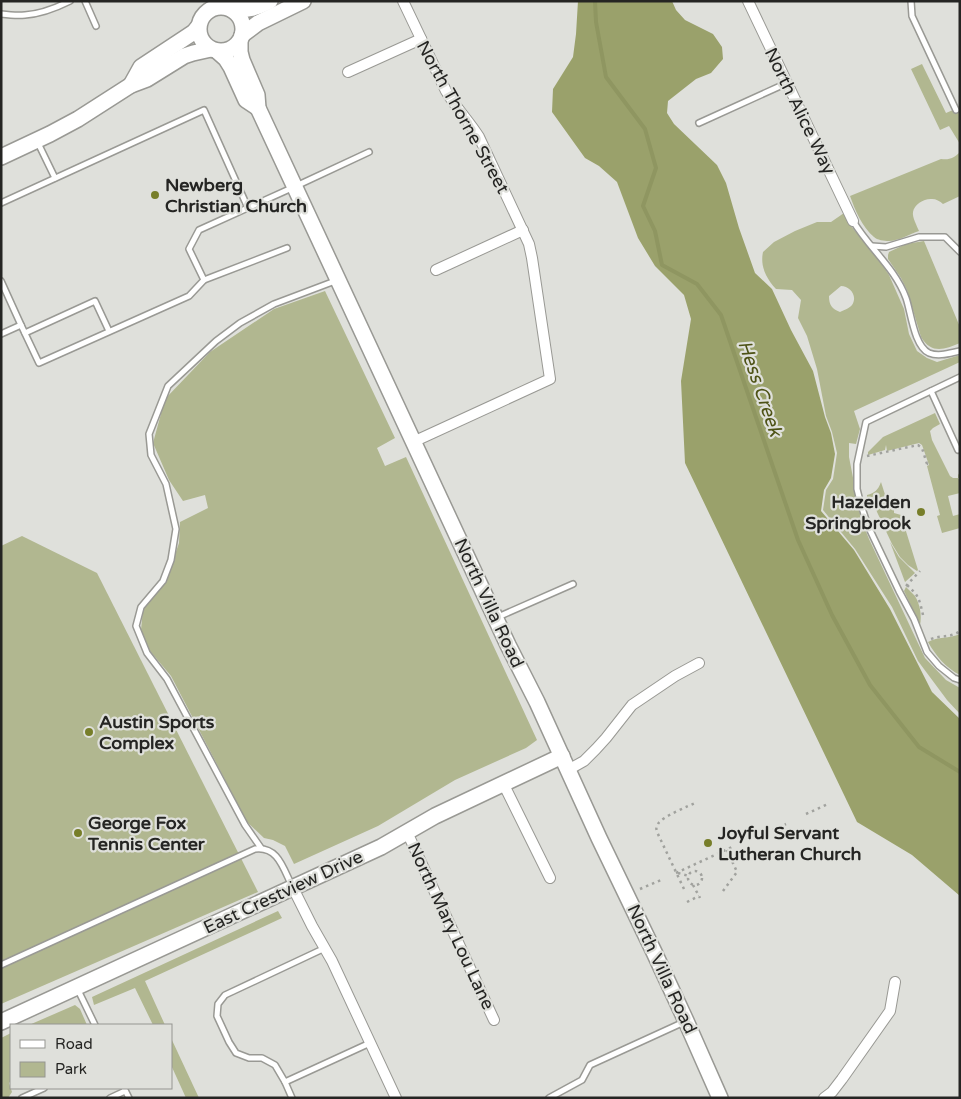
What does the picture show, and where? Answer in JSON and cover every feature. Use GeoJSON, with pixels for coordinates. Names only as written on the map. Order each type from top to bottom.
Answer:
{"type":"FeatureCollection","features":[{"type":"Feature","properties":{"kind":"main road"},"geometry":{"type":"LineString","coordinates":[[199,1],[199,34],[201,41],[214,50]]}},
{"type":"Feature","properties":{"kind":"main road"},"geometry":{"type":"LineString","coordinates":[[131,85],[141,67],[194,32],[204,14],[210,10],[225,6],[244,10],[270,1]]}},
{"type":"Feature","properties":{"kind":"main road"},"geometry":{"type":"LineString","coordinates":[[1,157],[78,119],[131,85],[147,79],[184,56],[214,50],[230,50],[258,23],[304,1]]}},
{"type":"Feature","properties":{"kind":"main road"},"geometry":{"type":"LineString","coordinates":[[225,6],[237,14],[241,20],[243,28],[241,38]]}},
{"type":"Feature","properties":{"kind":"main road","name":"North Villa Road"},"geometry":{"type":"LineString","coordinates":[[241,38],[240,52],[257,95],[258,108],[496,619],[654,952],[720,1098]]}},
{"type":"Feature","properties":{"kind":"main road","name":"North Villa Road"},"geometry":{"type":"LineString","coordinates":[[214,50],[226,59],[246,100],[258,108]]}},
{"type":"Feature","properties":{"kind":"main road","name":"East Crestview Drive"},"geometry":{"type":"LineString","coordinates":[[2,1021],[381,847],[435,816],[562,756]]}},
{"type":"Feature","properties":{"kind":"street","name":"North Thorne Street"},"geometry":{"type":"LineString","coordinates":[[403,1],[446,92],[479,137],[529,244],[550,379],[413,442]]}},
{"type":"Feature","properties":{"kind":"street","name":"North Alice Way"},"geometry":{"type":"LineString","coordinates":[[748,1],[853,222]]}},
{"type":"Feature","properties":{"kind":"street"},"geometry":{"type":"LineString","coordinates":[[348,72],[420,39]]}},
{"type":"Feature","properties":{"kind":"street"},"geometry":{"type":"LineString","coordinates":[[436,270],[523,230]]}},
{"type":"Feature","properties":{"kind":"street"},"geometry":{"type":"LineString","coordinates":[[568,770],[584,761],[596,749],[632,704],[699,663]]}},
{"type":"Feature","properties":{"kind":"street"},"geometry":{"type":"LineString","coordinates":[[503,783],[550,878]]}},
{"type":"Feature","properties":{"kind":"street","name":"North Mary Lou Lane"},"geometry":{"type":"LineString","coordinates":[[407,832],[494,1020]]}},
{"type":"Feature","properties":{"kind":"street"},"geometry":{"type":"LineString","coordinates":[[293,888],[325,948],[396,1098]]}},
{"type":"Feature","properties":{"kind":"street"},"geometry":{"type":"LineString","coordinates":[[824,1098],[832,1092],[842,1079],[890,1011],[895,982]]}},
{"type":"Feature","properties":{"kind":"lane"},"geometry":{"type":"LineString","coordinates":[[1,14],[25,15],[39,13],[70,1]]}},
{"type":"Feature","properties":{"kind":"lane"},"geometry":{"type":"LineString","coordinates":[[85,1],[96,26]]}},
{"type":"Feature","properties":{"kind":"lane"},"geometry":{"type":"LineString","coordinates":[[911,1],[912,16],[956,110]]}},
{"type":"Feature","properties":{"kind":"lane"},"geometry":{"type":"LineString","coordinates":[[699,123],[787,83]]}},
{"type":"Feature","properties":{"kind":"lane"},"geometry":{"type":"LineString","coordinates":[[1,203],[204,110],[248,208]]}},
{"type":"Feature","properties":{"kind":"lane"},"geometry":{"type":"LineString","coordinates":[[36,140],[55,178]]}},
{"type":"Feature","properties":{"kind":"lane"},"geometry":{"type":"LineString","coordinates":[[204,280],[189,250],[199,230],[369,152]]}},
{"type":"Feature","properties":{"kind":"lane"},"geometry":{"type":"LineString","coordinates":[[853,222],[882,257],[894,275],[905,296],[918,341],[928,353],[941,355],[960,351]]}},
{"type":"Feature","properties":{"kind":"lane"},"geometry":{"type":"LineString","coordinates":[[872,246],[886,247],[919,237],[945,237],[960,252]]}},
{"type":"Feature","properties":{"kind":"lane"},"geometry":{"type":"LineString","coordinates":[[1,281],[39,363],[189,296],[204,280],[287,248]]}},
{"type":"Feature","properties":{"kind":"lane"},"geometry":{"type":"LineString","coordinates":[[261,848],[245,825],[167,679],[147,653],[136,626],[141,607],[163,581],[171,560],[176,529],[166,484],[151,454],[149,434],[168,386],[216,341],[240,323],[274,304],[338,280]]}},
{"type":"Feature","properties":{"kind":"lane"},"geometry":{"type":"LineString","coordinates":[[25,333],[95,300],[110,331]]}},
{"type":"Feature","properties":{"kind":"lane"},"geometry":{"type":"LineString","coordinates":[[1,334],[21,325]]}},
{"type":"Feature","properties":{"kind":"lane"},"geometry":{"type":"LineString","coordinates":[[960,377],[866,422],[857,464],[857,489],[868,526],[914,619],[927,652],[939,666],[954,678],[960,680]]}},
{"type":"Feature","properties":{"kind":"lane"},"geometry":{"type":"LineString","coordinates":[[931,391],[958,450],[960,449]]}},
{"type":"Feature","properties":{"kind":"lane"},"geometry":{"type":"LineString","coordinates":[[496,619],[573,584]]}},
{"type":"Feature","properties":{"kind":"lane"},"geometry":{"type":"LineString","coordinates":[[1,965],[255,849],[267,849],[277,856],[293,888]]}},
{"type":"Feature","properties":{"kind":"lane"},"geometry":{"type":"LineString","coordinates":[[292,1098],[275,1065],[262,1058],[248,1058],[236,1053],[228,1042],[217,1016],[218,1004],[225,995],[325,948]]}},
{"type":"Feature","properties":{"kind":"lane"},"geometry":{"type":"LineString","coordinates":[[77,987],[94,1024]]}},
{"type":"Feature","properties":{"kind":"lane"},"geometry":{"type":"LineString","coordinates":[[549,1098],[582,1080],[590,1065],[686,1021]]}},
{"type":"Feature","properties":{"kind":"lane"},"geometry":{"type":"LineString","coordinates":[[285,1082],[370,1043]]}},
{"type":"Feature","properties":{"kind":"lane"},"geometry":{"type":"LineString","coordinates":[[22,1098],[42,1089]]}},
{"type":"Feature","properties":{"kind":"lane"},"geometry":{"type":"LineString","coordinates":[[110,1098],[125,1089],[129,1098]]}},
{"type":"Feature","properties":{"kind":"path"},"geometry":{"type":"LineString","coordinates":[[869,456],[918,445],[922,448],[926,464]]}},
{"type":"Feature","properties":{"kind":"path"},"geometry":{"type":"LineString","coordinates":[[920,571],[905,586],[916,594],[919,599],[923,617],[922,621]]}},
{"type":"Feature","properties":{"kind":"path"},"geometry":{"type":"LineString","coordinates":[[928,640],[935,637],[951,636],[960,631]]}},
{"type":"Feature","properties":{"kind":"path"},"geometry":{"type":"LineString","coordinates":[[684,889],[657,832],[657,824],[662,819],[698,802]]}},
{"type":"Feature","properties":{"kind":"path"},"geometry":{"type":"LineString","coordinates":[[806,814],[828,804]]}},
{"type":"Feature","properties":{"kind":"path"},"geometry":{"type":"LineString","coordinates":[[773,830],[786,824]]}},
{"type":"Feature","properties":{"kind":"path"},"geometry":{"type":"LineString","coordinates":[[676,873],[732,847]]}},
{"type":"Feature","properties":{"kind":"path"},"geometry":{"type":"LineString","coordinates":[[723,891],[737,872],[726,850]]}},
{"type":"Feature","properties":{"kind":"path"},"geometry":{"type":"LineString","coordinates":[[689,876],[694,872],[698,872],[701,875],[701,882],[693,885]]}},
{"type":"Feature","properties":{"kind":"path"},"geometry":{"type":"LineString","coordinates":[[676,873],[689,876]]}},
{"type":"Feature","properties":{"kind":"path"},"geometry":{"type":"LineString","coordinates":[[687,902],[700,897],[689,880],[689,876]]}},
{"type":"Feature","properties":{"kind":"path"},"geometry":{"type":"LineString","coordinates":[[640,889],[661,880]]}},
{"type":"Feature","properties":{"kind":"green space"},"geometry":{"type":"Polygon","coordinates":[[[578,1],[672,1],[676,10],[685,20],[713,34],[722,47],[723,59],[711,73],[696,79],[668,101],[667,113],[674,124],[717,165],[726,183],[755,273],[772,289],[813,371],[831,433],[835,454],[831,478],[824,490],[821,511],[854,550],[890,609],[932,692],[960,719],[960,896],[912,855],[857,822],[685,463],[681,381],[691,319],[684,295],[655,266],[638,238],[617,182],[599,166],[585,158],[552,112],[553,89],[573,57],[578,1]]]}},
{"type":"Feature","properties":{"kind":"green space"},"geometry":{"type":"Polygon","coordinates":[[[922,64],[946,113],[960,107],[960,144],[949,126],[940,130],[911,69],[922,64]]]}},
{"type":"Feature","properties":{"kind":"green space"},"geometry":{"type":"Polygon","coordinates":[[[960,152],[960,196],[943,204],[929,199],[918,204],[913,214],[919,231],[900,239],[883,241],[870,233],[859,218],[850,196],[941,159],[952,158],[960,152]]]}},
{"type":"Feature","properties":{"kind":"green space"},"geometry":{"type":"Polygon","coordinates":[[[844,213],[851,226],[880,261],[889,275],[904,309],[909,334],[917,351],[937,362],[960,355],[960,362],[854,411],[860,429],[856,444],[849,443],[849,457],[861,519],[869,539],[925,658],[946,680],[960,688],[960,714],[918,661],[892,607],[855,549],[823,510],[826,490],[833,479],[837,453],[826,416],[817,369],[807,336],[798,318],[801,300],[792,290],[776,289],[769,281],[765,272],[762,257],[763,252],[774,242],[795,231],[817,222],[831,222],[844,213]],[[841,286],[829,296],[832,306],[840,312],[850,307],[854,302],[854,295],[844,286],[841,286]]]}},
{"type":"Feature","properties":{"kind":"green space"},"geometry":{"type":"Polygon","coordinates":[[[924,241],[960,327],[960,343],[943,349],[929,346],[921,337],[907,290],[888,259],[889,252],[906,244],[924,241]]]}},
{"type":"Feature","properties":{"kind":"green space"},"geometry":{"type":"Polygon","coordinates":[[[325,291],[395,438],[377,448],[385,466],[406,457],[537,740],[526,748],[455,780],[378,826],[294,864],[285,846],[264,838],[247,822],[171,676],[150,651],[141,630],[143,609],[166,581],[179,543],[180,522],[208,508],[205,495],[183,501],[169,480],[153,443],[165,399],[210,352],[274,309],[325,291]]]}},
{"type":"Feature","properties":{"kind":"green space"},"geometry":{"type":"Polygon","coordinates":[[[935,413],[940,424],[930,431],[932,440],[950,476],[960,480],[960,493],[948,496],[953,516],[960,514],[960,528],[942,533],[937,516],[940,515],[927,466],[929,465],[922,445],[919,443],[887,451],[886,445],[885,450],[868,455],[868,452],[883,437],[935,413]]]}},
{"type":"Feature","properties":{"kind":"green space"},"geometry":{"type":"Polygon","coordinates":[[[881,482],[888,504],[894,508],[894,513],[901,515],[917,571],[900,557],[877,512],[873,497],[867,498],[867,495],[876,491],[881,482]]]}},
{"type":"Feature","properties":{"kind":"green space","name":"Austin Sports Complex"},"geometry":{"type":"Polygon","coordinates":[[[22,536],[97,573],[258,892],[1,1004],[1,546],[22,536]]]}},
{"type":"Feature","properties":{"kind":"green space"},"geometry":{"type":"Polygon","coordinates":[[[890,542],[899,557],[915,573],[905,582],[890,542]]]}},
{"type":"Feature","properties":{"kind":"green space"},"geometry":{"type":"Polygon","coordinates":[[[906,587],[915,596],[918,603],[921,614],[920,625],[904,591],[906,587]]]}},
{"type":"Feature","properties":{"kind":"green space"},"geometry":{"type":"Polygon","coordinates":[[[960,634],[960,675],[942,661],[928,642],[960,634]]]}},
{"type":"Feature","properties":{"kind":"green space"},"geometry":{"type":"Polygon","coordinates":[[[278,911],[282,918],[145,981],[165,1024],[153,1024],[135,988],[94,1005],[92,997],[278,911]]]}},
{"type":"Feature","properties":{"kind":"green space"},"geometry":{"type":"Polygon","coordinates":[[[75,1005],[80,1009],[87,1024],[31,1024],[75,1005]]]}},
{"type":"Feature","properties":{"kind":"green space"},"geometry":{"type":"Polygon","coordinates":[[[10,1034],[9,1083],[12,1092],[8,1098],[1,1098],[1,1038],[10,1034]]]}},
{"type":"Feature","properties":{"kind":"green space"},"geometry":{"type":"Polygon","coordinates":[[[172,1040],[199,1098],[186,1098],[172,1067],[172,1040]]]}},
{"type":"Feature","properties":{"kind":"waterway","name":"Hess Creek"},"geometry":{"type":"LineString","coordinates":[[595,1],[596,22],[606,77],[645,129],[656,168],[643,206],[655,231],[662,265],[697,284],[721,315],[798,540],[832,615],[870,685],[919,747],[960,772]]}},
{"type":"Feature","properties":{"kind":"place","name":"Newberg Christian Church"},"geometry":{"type":"Point","coordinates":[155,195]}},
{"type":"Feature","properties":{"kind":"place","name":"Hazelden Springbrook"},"geometry":{"type":"Point","coordinates":[921,512]}},
{"type":"Feature","properties":{"kind":"place","name":"Austin Sports Complex"},"geometry":{"type":"Point","coordinates":[89,732]}},
{"type":"Feature","properties":{"kind":"place","name":"George Fox Tennis Center"},"geometry":{"type":"Point","coordinates":[78,833]}},
{"type":"Feature","properties":{"kind":"place","name":"Joyful Servant Lutheran Church"},"geometry":{"type":"Point","coordinates":[708,843]}}]}
